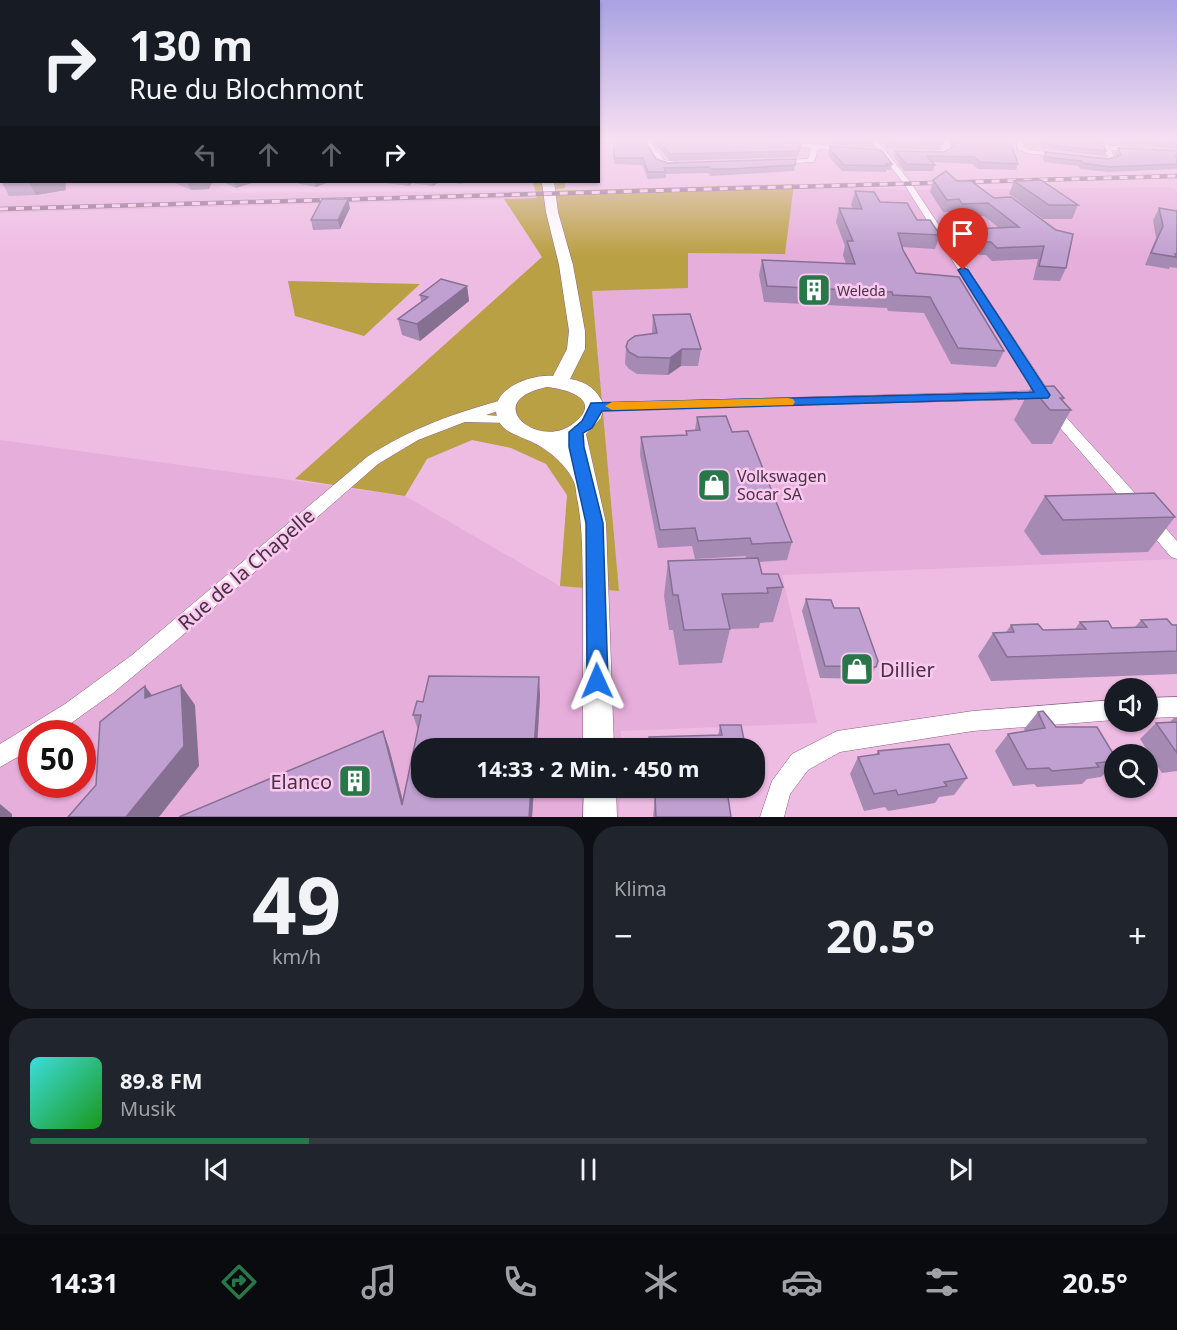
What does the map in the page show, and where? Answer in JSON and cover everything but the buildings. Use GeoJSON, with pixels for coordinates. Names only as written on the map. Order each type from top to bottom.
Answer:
{"type":"FeatureCollection","features":[{"type":"Feature","properties":{"kind":"main road"},"geometry":{"type":"LineString","coordinates":[[548,183],[552,212],[566,265],[577,331],[576,349],[560,381]]}},
{"type":"Feature","properties":{"kind":"main road"},"geometry":{"type":"LineString","coordinates":[[537,436],[558,437],[576,432],[587,424],[594,415],[595,406],[585,390],[560,381],[547,381],[527,386],[512,395],[508,412],[519,430],[537,436],[561,452],[585,481]]}},
{"type":"Feature","properties":{"kind":"main road"},"geometry":{"type":"LineString","coordinates":[[576,432],[577,447],[594,523],[599,738]]}},
{"type":"Feature","properties":{"kind":"main road"},"geometry":{"type":"LineString","coordinates":[[600,798],[600,817]]}},
{"type":"Feature","properties":{"kind":"street"},"geometry":{"type":"LineString","coordinates":[[904,179],[1060,419],[1177,552]]}},
{"type":"Feature","properties":{"kind":"street"},"geometry":{"type":"LineString","coordinates":[[595,406],[1043,395]]}},
{"type":"Feature","properties":{"kind":"street","name":"Rue de la Chapelle"},"geometry":{"type":"LineString","coordinates":[[58,720],[106,687],[165,640],[370,463],[399,444],[429,430],[462,419],[508,412]]}},
{"type":"Feature","properties":{"kind":"street"},"geometry":{"type":"LineString","coordinates":[[1158,708],[1177,707]]}},
{"type":"Feature","properties":{"kind":"street"},"geometry":{"type":"LineString","coordinates":[[772,817],[780,789],[800,762],[837,742],[973,722],[1104,711]]}},
{"type":"Feature","properties":{"kind":"street"},"geometry":{"type":"LineString","coordinates":[[0,756],[18,745]]}},
{"type":"Feature","properties":{"kind":"shaded area"},"geometry":{"type":"Polygon","coordinates":[[[0,183],[213,183],[232,193],[536,191],[538,198],[0,213],[0,183]]]}},
{"type":"Feature","properties":{"kind":"shaded area"},"geometry":{"type":"Polygon","coordinates":[[[533,183],[565,183],[565,188],[546,191],[794,184],[785,254],[688,253],[688,288],[592,291],[619,591],[560,586],[567,495],[546,464],[511,448],[472,440],[427,459],[405,496],[295,479],[542,257],[504,199],[537,198],[533,183]]]}},
{"type":"Feature","properties":{"kind":"shaded area"},"geometry":{"type":"Polygon","coordinates":[[[794,184],[908,190],[1169,187],[1177,190],[1177,559],[782,575],[817,723],[621,731],[621,738],[411,738],[411,798],[620,798],[619,817],[0,817],[0,440],[405,496],[560,586],[618,591],[591,290],[688,288],[687,253],[785,254],[794,184]]]}},
{"type":"Feature","properties":{"kind":"shaded area"},"geometry":{"type":"Polygon","coordinates":[[[288,281],[420,284],[364,336],[295,316],[288,281]]]}},
{"type":"Feature","properties":{"kind":"railway"},"geometry":{"type":"LineString","coordinates":[[0,209],[1065,179]]}},
{"type":"Feature","properties":{"kind":"slow traffic"},"geometry":{"type":"LineString","coordinates":[[612,406],[788,402]]}},
{"type":"Feature","properties":{"kind":"place","name":"Weleda"},"geometry":{"type":"Point","coordinates":[814,290]}},
{"type":"Feature","properties":{"kind":"place","name":"Volkswagen Socar SA"},"geometry":{"type":"Point","coordinates":[714,485]}},
{"type":"Feature","properties":{"kind":"place","name":"Dillier"},"geometry":{"type":"Point","coordinates":[857,669]}},
{"type":"Feature","properties":{"kind":"place","name":"Elanco"},"geometry":{"type":"Point","coordinates":[355,781]}},
{"type":"Feature","properties":{"kind":"route"},"geometry":{"type":"LineString","coordinates":[[597,681],[594,523],[577,447],[576,432],[594,415],[595,406],[1043,395],[963,270]]}}]}
